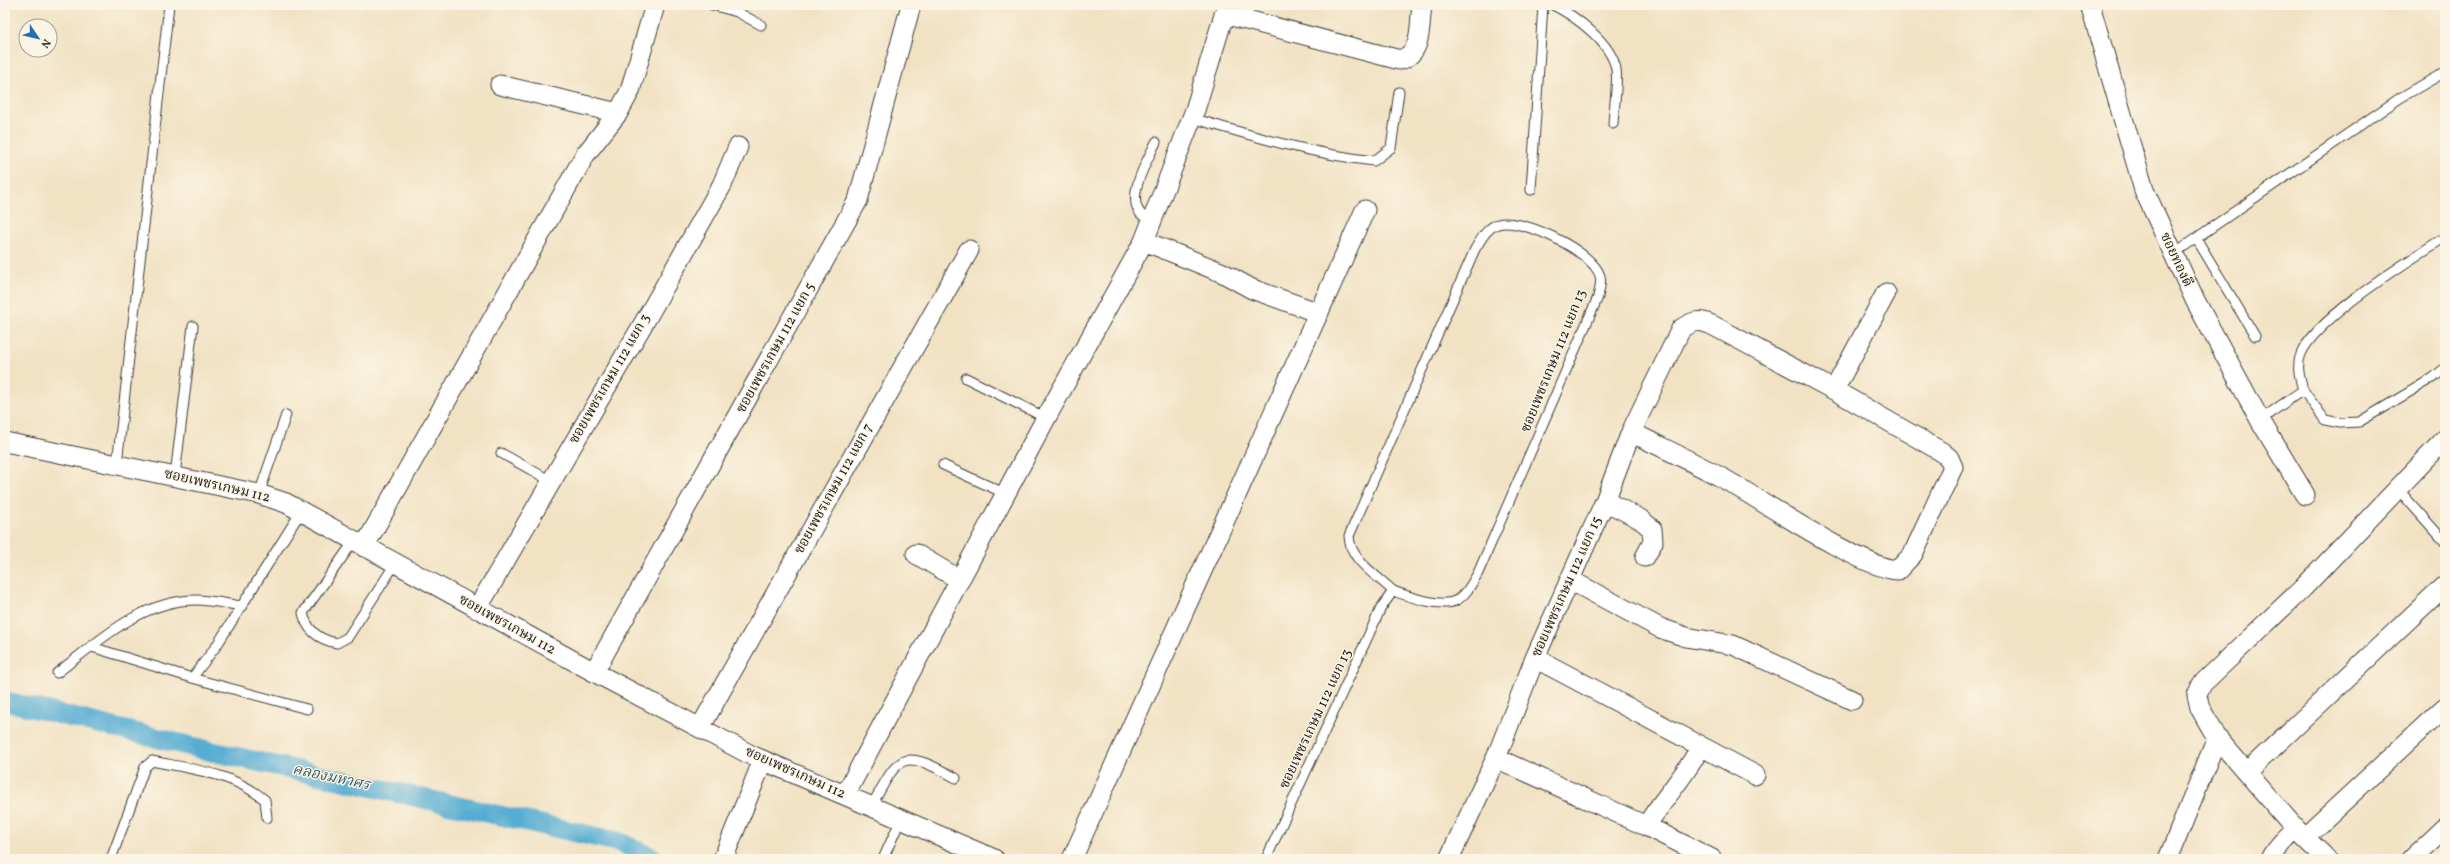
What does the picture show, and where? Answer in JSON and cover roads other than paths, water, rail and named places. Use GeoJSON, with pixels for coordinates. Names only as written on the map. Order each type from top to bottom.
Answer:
{"type":"FeatureCollection","features":[{"type":"Feature","properties":{"kind":"street"},"geometry":{"type":"LineString","coordinates":[[359,544],[585,155],[618,113],[630,91],[655,5]]}},
{"type":"Feature","properties":{"kind":"street","name":"ซอยเพชรเกษม 112 แยก 5"},"geometry":{"type":"LineString","coordinates":[[594,672],[858,200],[911,5]]}},
{"type":"Feature","properties":{"kind":"street"},"geometry":{"type":"LineString","coordinates":[[845,795],[1046,418],[1144,241],[1192,118],[1225,10],[1400,60],[1410,57],[1416,48],[1422,5]]}},
{"type":"Feature","properties":{"kind":"street","name":"ซอยทองดี"},"geometry":{"type":"LineString","coordinates":[[2090,5],[2144,190],[2196,302],[2260,420],[2306,495]]}},
{"type":"Feature","properties":{"kind":"street"},"geometry":{"type":"LineString","coordinates":[[500,85],[618,113]]}},
{"type":"Feature","properties":{"kind":"street","name":"ซอยเพชรเกษม 112 แยก 3"},"geometry":{"type":"LineString","coordinates":[[477,609],[714,198],[738,147]]}},
{"type":"Feature","properties":{"kind":"street"},"geometry":{"type":"LineString","coordinates":[[1072,859],[1365,210]]}},
{"type":"Feature","properties":{"kind":"street"},"geometry":{"type":"LineString","coordinates":[[1144,241],[1223,273],[1252,289],[1319,313]]}},
{"type":"Feature","properties":{"kind":"street","name":"ซอยเพชรเกษม 112 แยก 7"},"geometry":{"type":"LineString","coordinates":[[700,728],[969,250]]}},
{"type":"Feature","properties":{"kind":"street"},"geometry":{"type":"LineString","coordinates":[[1631,432],[1725,480],[1872,563],[1887,570],[1898,570],[1913,554],[1953,467],[1949,458],[1942,452],[1834,390],[1886,293]]}},
{"type":"Feature","properties":{"kind":"street","name":"ซอยเพชรเกษม 112 แยก 15"},"geometry":{"type":"LineString","coordinates":[[1449,859],[1496,758],[1536,658],[1605,501],[1631,432],[1681,329],[1692,321],[1702,320],[1834,390]]}},
{"type":"Feature","properties":{"kind":"street"},"geometry":{"type":"LineString","coordinates":[[2327,859],[2296,834],[2248,771],[2217,738],[2200,708],[2197,695],[2202,684],[2304,588],[2445,439]]}},
{"type":"Feature","properties":{"kind":"street","name":"ซอยเพชรเกษม 112"},"geometry":{"type":"LineString","coordinates":[[5,442],[260,494],[302,510],[359,544],[477,609],[763,760],[994,859]]}},
{"type":"Feature","properties":{"kind":"street"},"geometry":{"type":"LineString","coordinates":[[1605,501],[1640,519],[1652,529],[1653,542],[1645,557]]}},
{"type":"Feature","properties":{"kind":"street"},"geometry":{"type":"LineString","coordinates":[[916,554],[960,580]]}},
{"type":"Feature","properties":{"kind":"street"},"geometry":{"type":"LineString","coordinates":[[1570,580],[1660,628],[1686,637],[1733,645],[1852,700]]}},
{"type":"Feature","properties":{"kind":"street"},"geometry":{"type":"LineString","coordinates":[[2248,771],[2445,585]]}},
{"type":"Feature","properties":{"kind":"street"},"geometry":{"type":"LineString","coordinates":[[1536,658],[1754,776]]}},
{"type":"Feature","properties":{"kind":"street"},"geometry":{"type":"LineString","coordinates":[[2270,859],[2275,848],[2296,834],[2445,707]]}},
{"type":"Feature","properties":{"kind":"street"},"geometry":{"type":"LineString","coordinates":[[2168,859],[2217,738]]}},
{"type":"Feature","properties":{"kind":"street"},"geometry":{"type":"LineString","coordinates":[[1646,826],[1666,795],[1687,772],[1700,748]]}},
{"type":"Feature","properties":{"kind":"street"},"geometry":{"type":"LineString","coordinates":[[1496,758],[1646,826],[1712,859]]}},
{"type":"Feature","properties":{"kind":"street"},"geometry":{"type":"LineString","coordinates":[[726,851],[763,760]]}},
{"type":"Feature","properties":{"kind":"street"},"geometry":{"type":"LineString","coordinates":[[2412,859],[2445,828]]}},
{"type":"Feature","properties":{"kind":"street"},"geometry":{"type":"LineString","coordinates":[[2283,859],[2296,834]]}},
{"type":"Feature","properties":{"kind":"lane"},"geometry":{"type":"LineString","coordinates":[[117,464],[169,5]]}},
{"type":"Feature","properties":{"kind":"lane"},"geometry":{"type":"LineString","coordinates":[[712,5],[737,12],[761,25]]}},
{"type":"Feature","properties":{"kind":"lane"},"geometry":{"type":"LineString","coordinates":[[1531,190],[1543,5]]}},
{"type":"Feature","properties":{"kind":"lane"},"geometry":{"type":"LineString","coordinates":[[1552,5],[1585,24],[1605,47],[1616,68],[1613,124]]}},
{"type":"Feature","properties":{"kind":"lane"},"geometry":{"type":"LineString","coordinates":[[2173,254],[2375,115],[2445,72]]}},
{"type":"Feature","properties":{"kind":"lane"},"geometry":{"type":"LineString","coordinates":[[1192,118],[1273,142],[1349,159],[1374,161],[1391,148],[1399,92]]}},
{"type":"Feature","properties":{"kind":"lane"},"geometry":{"type":"LineString","coordinates":[[1152,223],[1140,212],[1135,200],[1137,186],[1156,142]]}},
{"type":"Feature","properties":{"kind":"lane","name":"ซอยเพชรเกษม 112 แยก 13"},"geometry":{"type":"LineString","coordinates":[[1498,224],[1512,225],[1547,234],[1581,252],[1595,266],[1601,276],[1598,297],[1583,333],[1478,573],[1467,592],[1454,602],[1440,603],[1393,591],[1355,556],[1350,547],[1349,536],[1475,249],[1486,232],[1498,224]]}},
{"type":"Feature","properties":{"kind":"lane"},"geometry":{"type":"LineString","coordinates":[[2445,237],[2349,304],[2315,332],[2300,355],[2298,372],[2303,390],[2325,420],[2340,423],[2358,422],[2433,378],[2445,368]]}},
{"type":"Feature","properties":{"kind":"lane"},"geometry":{"type":"LineString","coordinates":[[2196,238],[2255,336]]}},
{"type":"Feature","properties":{"kind":"lane"},"geometry":{"type":"LineString","coordinates":[[175,476],[193,326]]}},
{"type":"Feature","properties":{"kind":"lane"},"geometry":{"type":"LineString","coordinates":[[966,378],[1046,418]]}},
{"type":"Feature","properties":{"kind":"lane"},"geometry":{"type":"LineString","coordinates":[[2260,420],[2303,390]]}},
{"type":"Feature","properties":{"kind":"lane"},"geometry":{"type":"LineString","coordinates":[[260,494],[286,416]]}},
{"type":"Feature","properties":{"kind":"lane"},"geometry":{"type":"LineString","coordinates":[[501,452],[551,481]]}},
{"type":"Feature","properties":{"kind":"lane"},"geometry":{"type":"LineString","coordinates":[[943,466],[1006,494]]}},
{"type":"Feature","properties":{"kind":"lane"},"geometry":{"type":"LineString","coordinates":[[2397,488],[2445,542]]}},
{"type":"Feature","properties":{"kind":"lane"},"geometry":{"type":"LineString","coordinates":[[192,678],[242,606],[302,510]]}},
{"type":"Feature","properties":{"kind":"lane"},"geometry":{"type":"LineString","coordinates":[[359,544],[303,613],[306,625],[326,641],[338,643],[348,637],[395,564]]}},
{"type":"Feature","properties":{"kind":"lane","name":"ซอยเพชรเกษม 112 แยก 13"},"geometry":{"type":"LineString","coordinates":[[1266,859],[1381,608],[1393,591]]}},
{"type":"Feature","properties":{"kind":"lane"},"geometry":{"type":"LineString","coordinates":[[57,673],[128,619],[172,604],[196,600],[242,606]]}},
{"type":"Feature","properties":{"kind":"lane"},"geometry":{"type":"LineString","coordinates":[[92,647],[192,678],[307,709]]}},
{"type":"Feature","properties":{"kind":"lane"},"geometry":{"type":"LineString","coordinates":[[871,807],[887,778],[897,765],[905,760],[924,761],[956,778]]}},
{"type":"Feature","properties":{"kind":"lane"},"geometry":{"type":"LineString","coordinates":[[111,859],[144,768],[152,761],[224,777],[253,790],[264,800],[267,818]]}},
{"type":"Feature","properties":{"kind":"lane"},"geometry":{"type":"LineString","coordinates":[[883,859],[901,819]]}},
{"type":"Feature","properties":{"kind":"waterway","name":"คลองมหาศร"},"geometry":{"type":"LineString","coordinates":[[5,701],[210,751],[619,842],[655,859]]}}]}
